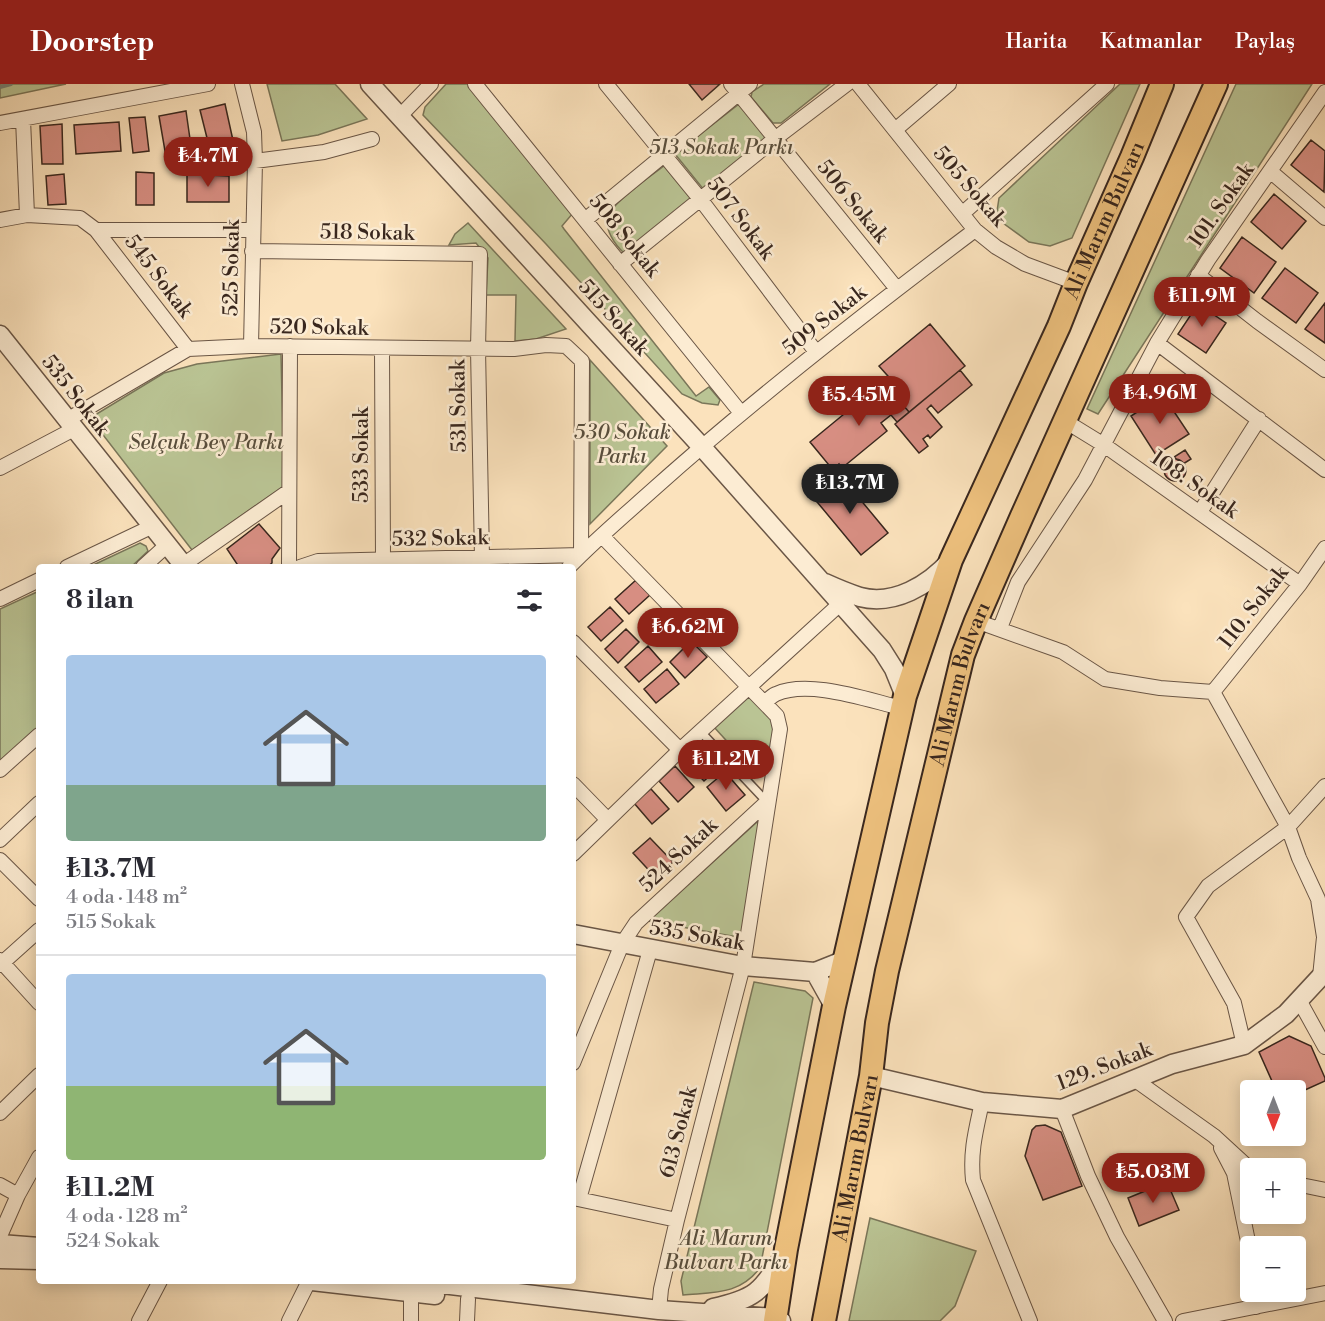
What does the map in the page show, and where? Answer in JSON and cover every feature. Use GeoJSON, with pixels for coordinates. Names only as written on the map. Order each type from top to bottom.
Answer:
{"type":"FeatureCollection","features":[{"type":"Feature","properties":{"kind":"main road","name":"Ali Marım Bulvarı"},"geometry":{"type":"LineString","coordinates":[[777,1320],[786,1249],[834,1006],[903,702],[951,560],[1059,326],[1161,84]]}},
{"type":"Feature","properties":{"kind":"main road","name":"Ali Marım Bulvarı"},"geometry":{"type":"LineString","coordinates":[[824,1321],[871,1076],[877,1023],[887,971],[963,654],[1216,84]]}},
{"type":"Feature","properties":{"kind":"street"},"geometry":{"type":"LineString","coordinates":[[0,123],[208,84]]}},
{"type":"Feature","properties":{"kind":"street","name":"525 Sokak"},"geometry":{"type":"LineString","coordinates":[[242,84],[254,132],[255,160],[251,346]]}},
{"type":"Feature","properties":{"kind":"street","name":"515 Sokak"},"geometry":{"type":"LineString","coordinates":[[370,84],[823,583],[843,597],[894,669],[903,702]]}},
{"type":"Feature","properties":{"kind":"street"},"geometry":{"type":"LineString","coordinates":[[400,116],[431,84]]}},
{"type":"Feature","properties":{"kind":"street","name":"508 Sokak"},"geometry":{"type":"LineString","coordinates":[[475,84],[741,413]]}},
{"type":"Feature","properties":{"kind":"street","name":"507 Sokak"},"geometry":{"type":"LineString","coordinates":[[606,84],[701,200],[816,352]]}},
{"type":"Feature","properties":{"kind":"street"},"geometry":{"type":"LineString","coordinates":[[585,220],[664,154],[735,88],[750,84]]}},
{"type":"Feature","properties":{"kind":"street"},"geometry":{"type":"LineString","coordinates":[[620,264],[776,138],[847,84]]}},
{"type":"Feature","properties":{"kind":"street","name":"505 Sokak"},"geometry":{"type":"LineString","coordinates":[[858,84],[975,230],[996,247],[1025,264],[1076,283]]}},
{"type":"Feature","properties":{"kind":"street"},"geometry":{"type":"LineString","coordinates":[[895,130],[950,84]]}},
{"type":"Feature","properties":{"kind":"street"},"geometry":{"type":"LineString","coordinates":[[962,214],[1107,84]]}},
{"type":"Feature","properties":{"kind":"street","name":"506 Sokak"},"geometry":{"type":"LineString","coordinates":[[735,88],[897,289]]}},
{"type":"Feature","properties":{"kind":"street","name":"101. Sokak"},"geometry":{"type":"LineString","coordinates":[[1000,628],[1018,582],[1084,480],[1157,343],[1198,275],[1325,92]]}},
{"type":"Feature","properties":{"kind":"street"},"geometry":{"type":"LineString","coordinates":[[23,119],[27,215]]}},
{"type":"Feature","properties":{"kind":"street"},"geometry":{"type":"LineString","coordinates":[[255,160],[324,152],[372,139]]}},
{"type":"Feature","properties":{"kind":"street"},"geometry":{"type":"LineString","coordinates":[[1270,171],[1325,218]]}},
{"type":"Feature","properties":{"kind":"street"},"geometry":{"type":"LineString","coordinates":[[0,220],[27,215],[80,218],[96,230],[253,230]]}},
{"type":"Feature","properties":{"kind":"street","name":"545 Sokak"},"geometry":{"type":"LineString","coordinates":[[96,230],[188,349]]}},
{"type":"Feature","properties":{"kind":"street","name":"509 Sokak"},"geometry":{"type":"LineString","coordinates":[[572,564],[701,446],[816,352],[975,230]]}},
{"type":"Feature","properties":{"kind":"street","name":"518 Sokak"},"geometry":{"type":"LineString","coordinates":[[252,251],[480,254]]}},
{"type":"Feature","properties":{"kind":"street","name":"531 Sokak"},"geometry":{"type":"LineString","coordinates":[[480,254],[478,349],[482,558]]}},
{"type":"Feature","properties":{"kind":"street"},"geometry":{"type":"LineString","coordinates":[[1198,275],[1325,370]]}},
{"type":"Feature","properties":{"kind":"street","name":"535 Sokak"},"geometry":{"type":"LineString","coordinates":[[0,335],[182,564]]}},
{"type":"Feature","properties":{"kind":"street"},"geometry":{"type":"LineString","coordinates":[[1157,343],[1325,470]]}},
{"type":"Feature","properties":{"kind":"street","name":"520 Sokak"},"geometry":{"type":"LineString","coordinates":[[0,468],[188,349],[290,346],[514,349],[546,345],[566,346],[582,361],[581,555]]}},
{"type":"Feature","properties":{"kind":"street"},"geometry":{"type":"LineString","coordinates":[[290,346],[290,564]]}},
{"type":"Feature","properties":{"kind":"street","name":"533 Sokak"},"geometry":{"type":"LineString","coordinates":[[382,349],[383,560]]}},
{"type":"Feature","properties":{"kind":"street"},"geometry":{"type":"LineString","coordinates":[[1200,512],[1259,419]]}},
{"type":"Feature","properties":{"kind":"street","name":"108. Sokak"},"geometry":{"type":"LineString","coordinates":[[1065,421],[1104,445],[1300,584]]}},
{"type":"Feature","properties":{"kind":"street"},"geometry":{"type":"LineString","coordinates":[[187,564],[290,490]]}},
{"type":"Feature","properties":{"kind":"street"},"geometry":{"type":"LineString","coordinates":[[73,564],[152,527]]}},
{"type":"Feature","properties":{"kind":"street","name":"613 Sokak"},"geometry":{"type":"LineString","coordinates":[[602,536],[777,716],[780,729],[743,966],[677,1220],[661,1289],[659,1310]]}},
{"type":"Feature","properties":{"kind":"street"},"geometry":{"type":"LineString","coordinates":[[146,564],[166,546]]}},
{"type":"Feature","properties":{"kind":"street","name":"110. Sokak"},"geometry":{"type":"LineString","coordinates":[[1213,692],[1300,584],[1325,548]]}},
{"type":"Feature","properties":{"kind":"street","name":"532 Sokak"},"geometry":{"type":"LineString","coordinates":[[309,564],[318,561],[581,555]]}},
{"type":"Feature","properties":{"kind":"street","name":"515 Sokak"},"geometry":{"type":"LineString","coordinates":[[843,597],[868,598],[907,592],[934,578],[951,560]]}},
{"type":"Feature","properties":{"kind":"street"},"geometry":{"type":"LineString","coordinates":[[0,599],[36,581]]}},
{"type":"Feature","properties":{"kind":"street"},"geometry":{"type":"LineString","coordinates":[[576,851],[843,597]]}},
{"type":"Feature","properties":{"kind":"street"},"geometry":{"type":"LineString","coordinates":[[976,621],[1063,652],[1105,679],[1160,688],[1213,692],[1288,827],[1318,899],[1324,937],[1323,974]]}},
{"type":"Feature","properties":{"kind":"street"},"geometry":{"type":"LineString","coordinates":[[576,645],[680,750]]}},
{"type":"Feature","properties":{"kind":"street"},"geometry":{"type":"LineString","coordinates":[[765,703],[774,694],[795,689],[830,691],[903,702]]}},
{"type":"Feature","properties":{"kind":"street"},"geometry":{"type":"LineString","coordinates":[[0,770],[36,738]]}},
{"type":"Feature","properties":{"kind":"street"},"geometry":{"type":"LineString","coordinates":[[1244,1045],[1234,1003],[1186,917],[1208,885],[1288,827],[1325,786]]}},
{"type":"Feature","properties":{"kind":"street"},"geometry":{"type":"LineString","coordinates":[[576,787],[607,819]]}},
{"type":"Feature","properties":{"kind":"street","name":"524 Sokak"},"geometry":{"type":"LineString","coordinates":[[576,1056],[622,944],[636,922],[767,802]]}},
{"type":"Feature","properties":{"kind":"street"},"geometry":{"type":"LineString","coordinates":[[0,840],[36,806]]}},
{"type":"Feature","properties":{"kind":"street"},"geometry":{"type":"LineString","coordinates":[[0,860],[36,896]]}},
{"type":"Feature","properties":{"kind":"street"},"geometry":{"type":"LineString","coordinates":[[36,933],[1,962],[36,1000]]}},
{"type":"Feature","properties":{"kind":"street","name":"535 Sokak"},"geometry":{"type":"LineString","coordinates":[[576,935],[743,966],[815,972]]}},
{"type":"Feature","properties":{"kind":"street"},"geometry":{"type":"LineString","coordinates":[[650,950],[576,1198],[677,1220]]}},
{"type":"Feature","properties":{"kind":"street"},"geometry":{"type":"LineString","coordinates":[[834,1006],[815,972],[844,960]]}},
{"type":"Feature","properties":{"kind":"street","name":"129. Sokak"},"geometry":{"type":"LineString","coordinates":[[871,1076],[982,1102],[1062,1109],[1172,1064],[1244,1045],[1286,1014],[1323,974]]}},
{"type":"Feature","properties":{"kind":"street"},"geometry":{"type":"LineString","coordinates":[[1299,1000],[1325,1047]]}},
{"type":"Feature","properties":{"kind":"street"},"geometry":{"type":"LineString","coordinates":[[1,1109],[36,1078]]}},
{"type":"Feature","properties":{"kind":"street"},"geometry":{"type":"LineString","coordinates":[[1134,1079],[1214,1136],[1240,1160]]}},
{"type":"Feature","properties":{"kind":"street"},"geometry":{"type":"LineString","coordinates":[[982,1102],[971,1158],[974,1180],[1030,1321]]}},
{"type":"Feature","properties":{"kind":"street"},"geometry":{"type":"LineString","coordinates":[[1062,1109],[1088,1176],[1117,1237],[1166,1321]]}},
{"type":"Feature","properties":{"kind":"street"},"geometry":{"type":"LineString","coordinates":[[1214,1136],[1234,1173],[1247,1236]]}},
{"type":"Feature","properties":{"kind":"street"},"geometry":{"type":"LineString","coordinates":[[0,1236],[18,1195],[36,1163]]}},
{"type":"Feature","properties":{"kind":"street"},"geometry":{"type":"LineString","coordinates":[[0,1185],[18,1195]]}},
{"type":"Feature","properties":{"kind":"street"},"geometry":{"type":"LineString","coordinates":[[1306,1186],[1325,1190]]}},
{"type":"Feature","properties":{"kind":"street"},"geometry":{"type":"LineString","coordinates":[[0,1244],[36,1247]]}},
{"type":"Feature","properties":{"kind":"street"},"geometry":{"type":"LineString","coordinates":[[692,1313],[736,1303],[754,1295],[768,1281],[786,1249]]}},
{"type":"Feature","properties":{"kind":"street"},"geometry":{"type":"LineString","coordinates":[[0,1259],[36,1260]]}},
{"type":"Feature","properties":{"kind":"street"},"geometry":{"type":"LineString","coordinates":[[139,1321],[158,1284]]}},
{"type":"Feature","properties":{"kind":"street"},"geometry":{"type":"LineString","coordinates":[[288,1321],[308,1284]]}},
{"type":"Feature","properties":{"kind":"street"},"geometry":{"type":"LineString","coordinates":[[362,1284],[777,1320]]}},
{"type":"Feature","properties":{"kind":"street"},"geometry":{"type":"LineString","coordinates":[[414,1287],[468,1299],[642,1321]]}},
{"type":"Feature","properties":{"kind":"street"},"geometry":{"type":"LineString","coordinates":[[411,1321],[414,1287]]}},
{"type":"Feature","properties":{"kind":"street"},"geometry":{"type":"LineString","coordinates":[[1183,1321],[1325,1293]]}},
{"type":"Feature","properties":{"kind":"street"},"geometry":{"type":"LineString","coordinates":[[467,1321],[468,1299]]}},
{"type":"Feature","properties":{"kind":"street"},"geometry":{"type":"LineString","coordinates":[[1256,1302],[1256,1306]]}},
{"type":"Feature","properties":{"kind":"lane"},"geometry":{"type":"LineString","coordinates":[[700,731],[767,802]]}},
{"type":"Feature","properties":{"kind":"green space"},"geometry":{"type":"Polygon","coordinates":[[[0,84],[66,84],[0,98],[0,84]]]}},
{"type":"Feature","properties":{"kind":"green space"},"geometry":{"type":"Polygon","coordinates":[[[267,84],[335,84],[367,119],[318,135],[282,141],[267,84]]]}},
{"type":"Feature","properties":{"kind":"green space"},"geometry":{"type":"Polygon","coordinates":[[[446,84],[468,84],[573,213],[562,226],[564,229],[696,396],[709,387],[720,400],[718,405],[702,403],[682,394],[546,244],[423,115],[425,107],[446,84]]]}},
{"type":"Feature","properties":{"kind":"green space","name":"513 Sokak Parkı"},"geometry":{"type":"Polygon","coordinates":[[[764,84],[830,84],[781,123],[773,123],[751,97],[752,92],[764,84]]]}},
{"type":"Feature","properties":{"kind":"green space"},"geometry":{"type":"Polygon","coordinates":[[[1120,84],[1140,84],[1072,238],[1050,246],[1029,242],[996,218],[999,198],[1120,84]]]}},
{"type":"Feature","properties":{"kind":"green space"},"geometry":{"type":"Polygon","coordinates":[[[1236,84],[1312,84],[1098,414],[1087,409],[1236,84]]]}},
{"type":"Feature","properties":{"kind":"green space","name":"513 Sokak Parkı"},"geometry":{"type":"Polygon","coordinates":[[[739,104],[768,140],[704,190],[675,154],[739,104]]]}},
{"type":"Feature","properties":{"kind":"green space","name":"513 Sokak Parkı"},"geometry":{"type":"Polygon","coordinates":[[[664,166],[692,200],[624,253],[617,246],[609,231],[608,216],[624,197],[664,166]]]}},
{"type":"Feature","properties":{"kind":"green space"},"geometry":{"type":"Polygon","coordinates":[[[468,223],[566,329],[536,339],[515,341],[516,295],[486,295],[488,258],[476,243],[449,245],[455,234],[468,223]]]}},
{"type":"Feature","properties":{"kind":"green space","name":"Selçuk Bey Parkı"},"geometry":{"type":"Polygon","coordinates":[[[281,354],[284,486],[192,550],[90,418],[164,373],[197,364],[281,354]]]}},
{"type":"Feature","properties":{"kind":"green space","name":"530 Sokak Parkı"},"geometry":{"type":"Polygon","coordinates":[[[590,360],[667,446],[590,524],[590,360]]]}},
{"type":"Feature","properties":{"kind":"green space"},"geometry":{"type":"Polygon","coordinates":[[[140,543],[146,546],[148,551],[134,564],[95,564],[140,543]]]}},
{"type":"Feature","properties":{"kind":"green space"},"geometry":{"type":"Polygon","coordinates":[[[36,592],[36,731],[0,763],[0,609],[36,592]]]}},
{"type":"Feature","properties":{"kind":"green space"},"geometry":{"type":"Polygon","coordinates":[[[752,693],[775,719],[768,774],[754,771],[714,727],[752,693]]]}},
{"type":"Feature","properties":{"kind":"green space"},"geometry":{"type":"Polygon","coordinates":[[[757,822],[761,827],[743,938],[648,921],[757,822]]]}},
{"type":"Feature","properties":{"kind":"green space","name":"Ali Marım Bulvarı Parkı"},"geometry":{"type":"Polygon","coordinates":[[[754,982],[805,991],[813,998],[760,1268],[752,1277],[735,1288],[683,1295],[681,1281],[754,982]]]}},
{"type":"Feature","properties":{"kind":"green space"},"geometry":{"type":"Polygon","coordinates":[[[870,1218],[976,1251],[955,1306],[940,1321],[849,1321],[870,1218]]]}},
{"type":"Feature","properties":{"kind":"building"},"geometry":{"type":"Polygon","coordinates":[[[689,84],[720,84],[702,100],[689,84]]]}},
{"type":"Feature","properties":{"kind":"building"},"geometry":{"type":"Polygon","coordinates":[[[225,104],[234,145],[210,150],[200,110],[225,104]]]}},
{"type":"Feature","properties":{"kind":"building"},"geometry":{"type":"Polygon","coordinates":[[[186,111],[192,153],[166,157],[159,116],[186,111]]]}},
{"type":"Feature","properties":{"kind":"building"},"geometry":{"type":"Polygon","coordinates":[[[145,117],[149,151],[133,153],[129,118],[145,117]]]}},
{"type":"Feature","properties":{"kind":"building"},"geometry":{"type":"Polygon","coordinates":[[[119,122],[121,151],[76,154],[74,125],[119,122]]]}},
{"type":"Feature","properties":{"kind":"building"},"geometry":{"type":"Polygon","coordinates":[[[62,124],[63,164],[42,164],[40,126],[62,124]]]}},
{"type":"Feature","properties":{"kind":"building"},"geometry":{"type":"Polygon","coordinates":[[[1311,140],[1325,151],[1324,192],[1291,165],[1311,140]]]}},
{"type":"Feature","properties":{"kind":"building"},"geometry":{"type":"Polygon","coordinates":[[[136,172],[154,173],[154,205],[136,205],[136,172]]]}},
{"type":"Feature","properties":{"kind":"building"},"geometry":{"type":"Polygon","coordinates":[[[64,174],[66,204],[48,205],[46,176],[64,174]]]}},
{"type":"Feature","properties":{"kind":"building"},"geometry":{"type":"Polygon","coordinates":[[[187,174],[229,176],[229,202],[187,202],[187,174]]]}},
{"type":"Feature","properties":{"kind":"building"},"geometry":{"type":"Polygon","coordinates":[[[1274,194],[1306,221],[1282,249],[1251,222],[1274,194]]]}},
{"type":"Feature","properties":{"kind":"building"},"geometry":{"type":"Polygon","coordinates":[[[1242,237],[1276,262],[1254,293],[1220,268],[1242,237]]]}},
{"type":"Feature","properties":{"kind":"building"},"geometry":{"type":"Polygon","coordinates":[[[1285,268],[1318,293],[1296,323],[1262,298],[1285,268]]]}},
{"type":"Feature","properties":{"kind":"building"},"geometry":{"type":"Polygon","coordinates":[[[1325,303],[1325,343],[1305,329],[1325,303]]]}},
{"type":"Feature","properties":{"kind":"building"},"geometry":{"type":"Polygon","coordinates":[[[1198,304],[1226,323],[1206,353],[1178,334],[1198,304]]]}},
{"type":"Feature","properties":{"kind":"building"},"geometry":{"type":"Polygon","coordinates":[[[930,324],[965,366],[909,412],[889,389],[895,384],[879,366],[930,324]]]}},
{"type":"Feature","properties":{"kind":"building"},"geometry":{"type":"Polygon","coordinates":[[[960,370],[972,385],[938,413],[931,405],[927,409],[942,427],[930,438],[928,435],[923,439],[928,446],[919,453],[895,424],[960,370]]]}},
{"type":"Feature","properties":{"kind":"building"},"geometry":{"type":"Polygon","coordinates":[[[883,382],[909,412],[897,422],[891,415],[881,423],[887,431],[842,468],[839,464],[833,470],[810,442],[883,382]]]}},
{"type":"Feature","properties":{"kind":"building"},"geometry":{"type":"Polygon","coordinates":[[[1163,395],[1189,434],[1156,455],[1131,416],[1163,395]]]}},
{"type":"Feature","properties":{"kind":"building"},"geometry":{"type":"Polygon","coordinates":[[[1185,450],[1191,459],[1183,464],[1174,457],[1185,450]]]}},
{"type":"Feature","properties":{"kind":"building"},"geometry":{"type":"Polygon","coordinates":[[[1175,459],[1183,462],[1186,470],[1183,478],[1175,481],[1167,478],[1164,470],[1167,462],[1175,459]]]}},
{"type":"Feature","properties":{"kind":"building"},"geometry":{"type":"Polygon","coordinates":[[[840,475],[888,533],[861,555],[813,497],[840,475]]]}},
{"type":"Feature","properties":{"kind":"building"},"geometry":{"type":"Polygon","coordinates":[[[259,524],[280,548],[271,564],[237,564],[227,549],[259,524]]]}},
{"type":"Feature","properties":{"kind":"building"},"geometry":{"type":"Polygon","coordinates":[[[636,580],[650,595],[629,614],[615,599],[636,580]]]}},
{"type":"Feature","properties":{"kind":"building"},"geometry":{"type":"Polygon","coordinates":[[[610,607],[623,621],[601,641],[588,627],[610,607]]]}},
{"type":"Feature","properties":{"kind":"building"},"geometry":{"type":"Polygon","coordinates":[[[626,629],[639,642],[618,663],[605,649],[626,629]]]}},
{"type":"Feature","properties":{"kind":"building"},"geometry":{"type":"Polygon","coordinates":[[[691,641],[707,657],[685,678],[670,662],[691,641]]]}},
{"type":"Feature","properties":{"kind":"building"},"geometry":{"type":"Polygon","coordinates":[[[648,646],[662,662],[639,682],[625,667],[648,646]]]}},
{"type":"Feature","properties":{"kind":"building"},"geometry":{"type":"Polygon","coordinates":[[[667,669],[679,684],[656,703],[644,689],[667,669]]]}},
{"type":"Feature","properties":{"kind":"building"},"geometry":{"type":"Polygon","coordinates":[[[698,744],[720,766],[704,781],[683,759],[698,744]]]}},
{"type":"Feature","properties":{"kind":"building"},"geometry":{"type":"Polygon","coordinates":[[[675,766],[694,787],[678,802],[659,781],[675,766]]]}},
{"type":"Feature","properties":{"kind":"building"},"geometry":{"type":"Polygon","coordinates":[[[725,772],[745,795],[726,811],[707,787],[725,772]]]}},
{"type":"Feature","properties":{"kind":"building"},"geometry":{"type":"Polygon","coordinates":[[[651,789],[669,809],[652,824],[634,803],[651,789]]]}},
{"type":"Feature","properties":{"kind":"building"},"geometry":{"type":"Polygon","coordinates":[[[650,838],[673,862],[656,878],[633,853],[650,838]]]}},
{"type":"Feature","properties":{"kind":"building"},"geometry":{"type":"Polygon","coordinates":[[[1289,1036],[1311,1046],[1325,1081],[1306,1090],[1306,1080],[1272,1080],[1259,1052],[1289,1036]]]}},
{"type":"Feature","properties":{"kind":"building"},"geometry":{"type":"Polygon","coordinates":[[[1045,1125],[1061,1132],[1082,1186],[1043,1200],[1025,1156],[1032,1130],[1036,1126],[1045,1125]]]}},
{"type":"Feature","properties":{"kind":"building"},"geometry":{"type":"Polygon","coordinates":[[[1167,1182],[1179,1210],[1139,1226],[1128,1198],[1167,1182]]]}},
{"type":"Feature","properties":{"kind":"waterway"},"geometry":{"type":"LineString","coordinates":[[0,87],[11,84]]}}]}
